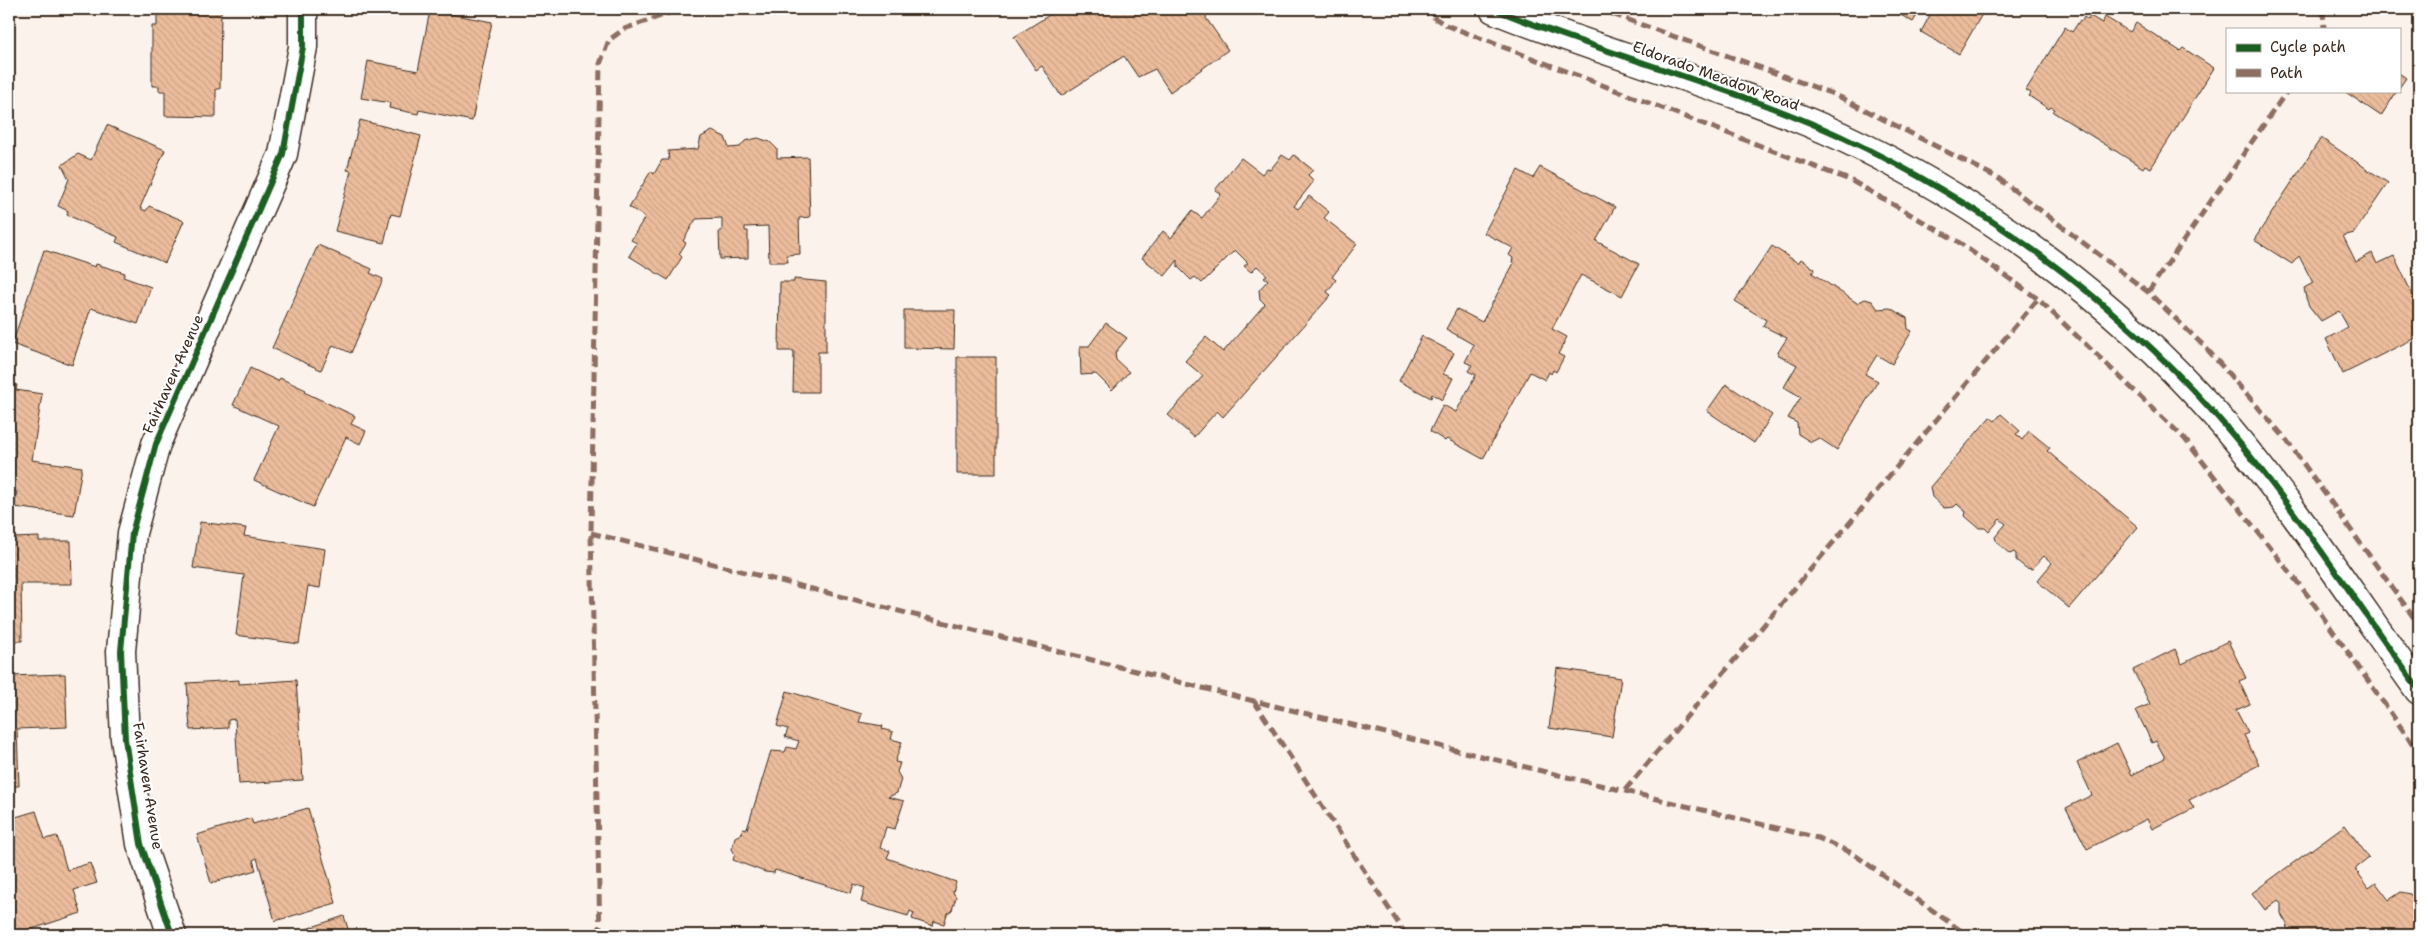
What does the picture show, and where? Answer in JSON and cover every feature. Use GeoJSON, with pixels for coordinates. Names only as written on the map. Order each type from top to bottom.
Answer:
{"type":"FeatureCollection","features":[{"type":"Feature","properties":{"kind":"street","name":"Fairhaven Avenue"},"geometry":{"type":"LineString","coordinates":[[172,935],[141,844],[125,739],[121,651],[132,533],[156,444],[283,154],[303,48],[303,9]]}},
{"type":"Feature","properties":{"kind":"street","name":"Eldorado Meadow Road"},"geometry":{"type":"LineString","coordinates":[[1494,9],[1776,109],[1840,136],[1943,190],[2041,254],[2129,328],[2214,414],[2284,503],[2419,690]]}},
{"type":"Feature","properties":{"kind":"building"},"geometry":{"type":"Polygon","coordinates":[[[157,9],[221,9],[220,89],[216,89],[216,117],[165,116],[165,91],[159,91],[159,86],[152,86],[152,26],[157,26],[157,9]]]}},
{"type":"Feature","properties":{"kind":"building"},"geometry":{"type":"Polygon","coordinates":[[[1059,9],[1207,9],[1206,18],[1228,50],[1170,92],[1155,69],[1138,77],[1124,56],[1061,96],[1042,66],[1036,70],[1014,37],[1059,9]]]}},
{"type":"Feature","properties":{"kind":"building"},"geometry":{"type":"Polygon","coordinates":[[[1890,9],[1921,9],[1913,22],[1890,9]]]}},
{"type":"Feature","properties":{"kind":"building"},"geometry":{"type":"Polygon","coordinates":[[[1921,9],[1985,9],[1959,54],[1921,32],[1930,15],[1921,9]]]}},
{"type":"Feature","properties":{"kind":"building"},"geometry":{"type":"Polygon","coordinates":[[[430,10],[492,22],[472,121],[419,110],[418,114],[389,108],[390,103],[361,98],[368,61],[418,71],[430,10]]]}},
{"type":"Feature","properties":{"kind":"building"},"geometry":{"type":"Polygon","coordinates":[[[2090,16],[2102,23],[2105,17],[2130,32],[2136,23],[2180,51],[2183,48],[2214,68],[2151,168],[2145,165],[2143,168],[2053,112],[2055,109],[2051,107],[2049,109],[2029,96],[2031,93],[2026,90],[2065,27],[2072,32],[2080,20],[2082,21],[2084,17],[2088,20],[2090,16]]]}},
{"type":"Feature","properties":{"kind":"building"},"geometry":{"type":"Polygon","coordinates":[[[2400,74],[2406,78],[2400,87],[2400,74]]]}},
{"type":"Feature","properties":{"kind":"building"},"geometry":{"type":"Polygon","coordinates":[[[2345,92],[2396,92],[2381,116],[2345,92]]]}},
{"type":"Feature","properties":{"kind":"building"},"geometry":{"type":"Polygon","coordinates":[[[360,120],[421,136],[400,216],[391,214],[384,243],[335,231],[351,171],[347,170],[360,120]]]}},
{"type":"Feature","properties":{"kind":"building"},"geometry":{"type":"Polygon","coordinates":[[[107,125],[165,150],[140,208],[146,211],[149,206],[184,221],[165,263],[116,242],[118,237],[67,215],[68,211],[58,206],[69,179],[62,165],[78,154],[91,160],[107,125]]]}},
{"type":"Feature","properties":{"kind":"building"},"geometry":{"type":"Polygon","coordinates":[[[712,131],[725,137],[729,148],[740,147],[745,141],[758,138],[770,142],[777,149],[777,158],[808,157],[810,217],[799,218],[800,254],[787,255],[788,262],[769,262],[768,226],[745,227],[745,231],[748,231],[748,258],[720,259],[719,231],[722,231],[722,218],[696,219],[683,241],[686,243],[679,254],[682,257],[668,280],[629,256],[637,243],[631,240],[645,217],[629,207],[651,171],[654,174],[662,160],[669,160],[668,151],[698,149],[701,137],[712,131]]]}},
{"type":"Feature","properties":{"kind":"building"},"geometry":{"type":"Polygon","coordinates":[[[2321,138],[2388,183],[2354,233],[2343,236],[2356,262],[2372,253],[2377,264],[2394,256],[2419,308],[2419,336],[2343,374],[2326,339],[2348,327],[2339,311],[2321,321],[2309,306],[2306,298],[2304,288],[2313,283],[2299,256],[2292,264],[2254,240],[2321,138]]]}},
{"type":"Feature","properties":{"kind":"building"},"geometry":{"type":"Polygon","coordinates":[[[1282,155],[1290,160],[1294,155],[1313,170],[1308,175],[1314,181],[1294,206],[1298,209],[1309,196],[1329,212],[1324,218],[1357,244],[1332,277],[1336,280],[1327,292],[1331,295],[1223,417],[1217,411],[1194,437],[1168,415],[1203,376],[1185,361],[1206,337],[1223,352],[1265,304],[1260,299],[1259,290],[1268,280],[1264,277],[1267,275],[1257,266],[1251,272],[1244,266],[1248,263],[1235,250],[1202,283],[1195,277],[1191,280],[1178,267],[1178,260],[1165,276],[1142,258],[1163,231],[1171,238],[1192,211],[1202,218],[1221,194],[1215,190],[1241,158],[1262,174],[1267,168],[1270,170],[1282,155]]]}},
{"type":"Feature","properties":{"kind":"building"},"geometry":{"type":"Polygon","coordinates":[[[1540,167],[1615,207],[1596,241],[1639,264],[1622,296],[1581,275],[1552,329],[1567,337],[1558,354],[1564,357],[1556,372],[1553,370],[1551,374],[1549,372],[1545,380],[1530,372],[1483,459],[1447,439],[1445,441],[1430,431],[1443,405],[1456,412],[1476,375],[1468,371],[1472,365],[1465,362],[1474,345],[1446,329],[1457,309],[1482,322],[1514,263],[1512,262],[1513,258],[1509,255],[1513,248],[1484,233],[1518,170],[1533,178],[1540,167]]]}},
{"type":"Feature","properties":{"kind":"building"},"geometry":{"type":"Polygon","coordinates":[[[318,245],[372,269],[370,273],[383,279],[351,353],[333,345],[321,370],[272,348],[318,245]]]}},
{"type":"Feature","properties":{"kind":"building"},"geometry":{"type":"Polygon","coordinates":[[[1772,246],[1798,263],[1801,259],[1815,269],[1812,273],[1857,303],[1865,299],[1872,301],[1878,309],[1890,308],[1907,318],[1908,329],[1912,331],[1892,364],[1877,355],[1865,374],[1878,381],[1837,450],[1819,438],[1811,442],[1798,434],[1797,423],[1788,418],[1801,397],[1784,387],[1797,365],[1777,354],[1787,338],[1763,326],[1766,320],[1735,301],[1772,246]]]}},
{"type":"Feature","properties":{"kind":"building"},"geometry":{"type":"Polygon","coordinates":[[[44,250],[95,267],[96,264],[125,273],[123,277],[151,287],[138,324],[91,308],[72,365],[12,344],[44,250]]]}},
{"type":"Feature","properties":{"kind":"building"},"geometry":{"type":"Polygon","coordinates":[[[794,279],[826,282],[826,352],[818,352],[818,392],[793,392],[794,351],[779,351],[780,282],[794,282],[794,279]]]}},
{"type":"Feature","properties":{"kind":"building"},"geometry":{"type":"Polygon","coordinates":[[[904,310],[955,310],[954,349],[904,348],[904,310]]]}},
{"type":"Feature","properties":{"kind":"building"},"geometry":{"type":"Polygon","coordinates":[[[1106,323],[1127,338],[1115,353],[1116,360],[1129,372],[1112,390],[1096,374],[1081,375],[1080,346],[1089,346],[1106,323]]]}},
{"type":"Feature","properties":{"kind":"building"},"geometry":{"type":"Polygon","coordinates":[[[1422,336],[1454,353],[1443,374],[1453,378],[1442,400],[1432,394],[1431,398],[1399,381],[1422,336]]]}},
{"type":"Feature","properties":{"kind":"building"},"geometry":{"type":"Polygon","coordinates":[[[957,357],[996,357],[996,474],[957,474],[957,357]]]}},
{"type":"Feature","properties":{"kind":"building"},"geometry":{"type":"Polygon","coordinates":[[[250,368],[278,381],[280,378],[306,390],[304,392],[355,416],[351,424],[366,431],[360,444],[346,437],[313,507],[254,480],[279,426],[233,405],[250,368]]]}},
{"type":"Feature","properties":{"kind":"building"},"geometry":{"type":"Polygon","coordinates":[[[9,384],[17,385],[16,390],[42,394],[32,460],[82,467],[74,515],[14,507],[17,492],[9,490],[9,384]]]}},
{"type":"Feature","properties":{"kind":"building"},"geometry":{"type":"Polygon","coordinates":[[[1726,384],[1772,415],[1754,443],[1707,411],[1726,384]]]}},
{"type":"Feature","properties":{"kind":"building"},"geometry":{"type":"Polygon","coordinates":[[[2001,414],[2020,431],[2016,434],[2022,440],[2029,431],[2050,448],[2047,451],[2138,527],[2069,608],[2037,581],[2052,563],[2044,556],[2032,569],[2026,568],[2016,560],[2014,552],[2010,554],[1997,543],[1995,537],[2006,524],[2000,519],[1989,532],[1985,528],[1979,528],[1965,516],[1966,512],[1957,504],[1954,507],[1944,508],[1932,497],[1930,487],[1990,417],[1995,421],[2001,414]]]}},
{"type":"Feature","properties":{"kind":"building"},"geometry":{"type":"Polygon","coordinates":[[[200,522],[246,528],[244,536],[325,549],[320,588],[308,586],[299,644],[236,635],[244,575],[193,568],[200,522]]]}},
{"type":"Feature","properties":{"kind":"building"},"geometry":{"type":"Polygon","coordinates":[[[39,537],[39,541],[71,541],[72,584],[21,584],[22,641],[9,641],[9,542],[12,542],[12,538],[39,537]]]}},
{"type":"Feature","properties":{"kind":"building"},"geometry":{"type":"Polygon","coordinates":[[[2228,641],[2246,678],[2239,681],[2250,704],[2236,710],[2248,733],[2244,735],[2259,765],[2189,800],[2194,808],[2152,829],[2147,819],[2087,849],[2066,808],[2092,795],[2077,763],[2117,743],[2132,775],[2165,758],[2156,741],[2152,743],[2136,710],[2150,704],[2133,670],[2175,649],[2182,664],[2228,641]]]}},
{"type":"Feature","properties":{"kind":"building"},"geometry":{"type":"Polygon","coordinates":[[[1557,668],[1621,678],[1612,737],[1549,728],[1557,668]]]}},
{"type":"Feature","properties":{"kind":"building"},"geometry":{"type":"Polygon","coordinates":[[[65,674],[67,727],[17,729],[19,786],[9,786],[9,676],[65,674]]]}},
{"type":"Feature","properties":{"kind":"building"},"geometry":{"type":"Polygon","coordinates":[[[239,680],[239,684],[296,680],[303,780],[239,784],[235,719],[228,720],[228,728],[190,730],[187,683],[239,680]]]}},
{"type":"Feature","properties":{"kind":"building"},"geometry":{"type":"Polygon","coordinates":[[[787,691],[862,714],[859,722],[883,726],[882,729],[893,732],[891,739],[902,742],[895,762],[900,763],[897,772],[901,779],[897,793],[888,797],[904,801],[895,829],[886,827],[880,848],[890,851],[887,858],[956,882],[953,892],[956,897],[952,910],[947,914],[944,924],[934,921],[933,926],[912,919],[914,913],[910,911],[908,916],[861,902],[865,888],[854,884],[851,893],[775,870],[774,873],[765,872],[733,860],[735,854],[732,849],[735,837],[741,834],[743,828],[747,829],[771,751],[785,752],[787,747],[796,749],[799,741],[785,737],[788,729],[777,726],[787,691]]]}},
{"type":"Feature","properties":{"kind":"building"},"geometry":{"type":"Polygon","coordinates":[[[308,808],[336,903],[275,921],[257,858],[253,860],[256,870],[211,883],[197,835],[251,818],[253,824],[308,808]]]}},
{"type":"Feature","properties":{"kind":"building"},"geometry":{"type":"Polygon","coordinates":[[[36,811],[45,839],[57,836],[67,870],[90,863],[97,883],[74,890],[81,913],[17,934],[16,931],[9,933],[9,819],[36,811]]]}},
{"type":"Feature","properties":{"kind":"building"},"geometry":{"type":"Polygon","coordinates":[[[2345,825],[2369,858],[2355,869],[2369,888],[2376,883],[2389,900],[2401,892],[2410,894],[2419,906],[2417,918],[2419,918],[2419,935],[2289,935],[2290,931],[2286,927],[2288,926],[2281,914],[2281,904],[2278,900],[2265,910],[2252,893],[2345,825]]]}},
{"type":"Feature","properties":{"kind":"building"},"geometry":{"type":"Polygon","coordinates":[[[344,916],[350,935],[275,935],[290,930],[292,934],[344,916]]]}},
{"type":"Feature","properties":{"kind":"marked path"},"geometry":{"type":"LineString","coordinates":[[600,935],[591,533],[600,64],[609,40],[624,29],[681,9]]}},
{"type":"Feature","properties":{"kind":"marked path"},"geometry":{"type":"LineString","coordinates":[[1420,9],[1446,25],[1852,181],[1957,241],[2038,299],[2184,438],[2309,597],[2419,753]]}},
{"type":"Feature","properties":{"kind":"marked path"},"geometry":{"type":"LineString","coordinates":[[1598,9],[1836,95],[1998,178],[2148,292],[2206,348],[2285,438],[2419,625]]}},
{"type":"Feature","properties":{"kind":"marked path"},"geometry":{"type":"LineString","coordinates":[[2323,9],[2324,28]]}},
{"type":"Feature","properties":{"kind":"marked path"},"geometry":{"type":"LineString","coordinates":[[2148,292],[2286,92]]}},
{"type":"Feature","properties":{"kind":"marked path"},"geometry":{"type":"LineString","coordinates":[[1625,790],[2038,299]]}},
{"type":"Feature","properties":{"kind":"marked path"},"geometry":{"type":"LineString","coordinates":[[591,533],[1254,701],[1818,838],[1852,853],[1967,935]]}},
{"type":"Feature","properties":{"kind":"marked path"},"geometry":{"type":"LineString","coordinates":[[1254,701],[1406,935]]}},
{"type":"Feature","properties":{"kind":"cycle path"},"geometry":{"type":"LineString","coordinates":[[172,935],[141,844],[125,739],[121,651],[132,533],[156,444],[283,154],[303,47],[303,9]]}},
{"type":"Feature","properties":{"kind":"cycle path"},"geometry":{"type":"LineString","coordinates":[[1494,9],[1580,42],[1755,101],[1840,136],[1892,162],[1943,191],[1993,222],[2041,256],[2088,292],[2132,330],[2174,370],[2214,413],[2268,479],[2320,549],[2419,690]]}}]}
